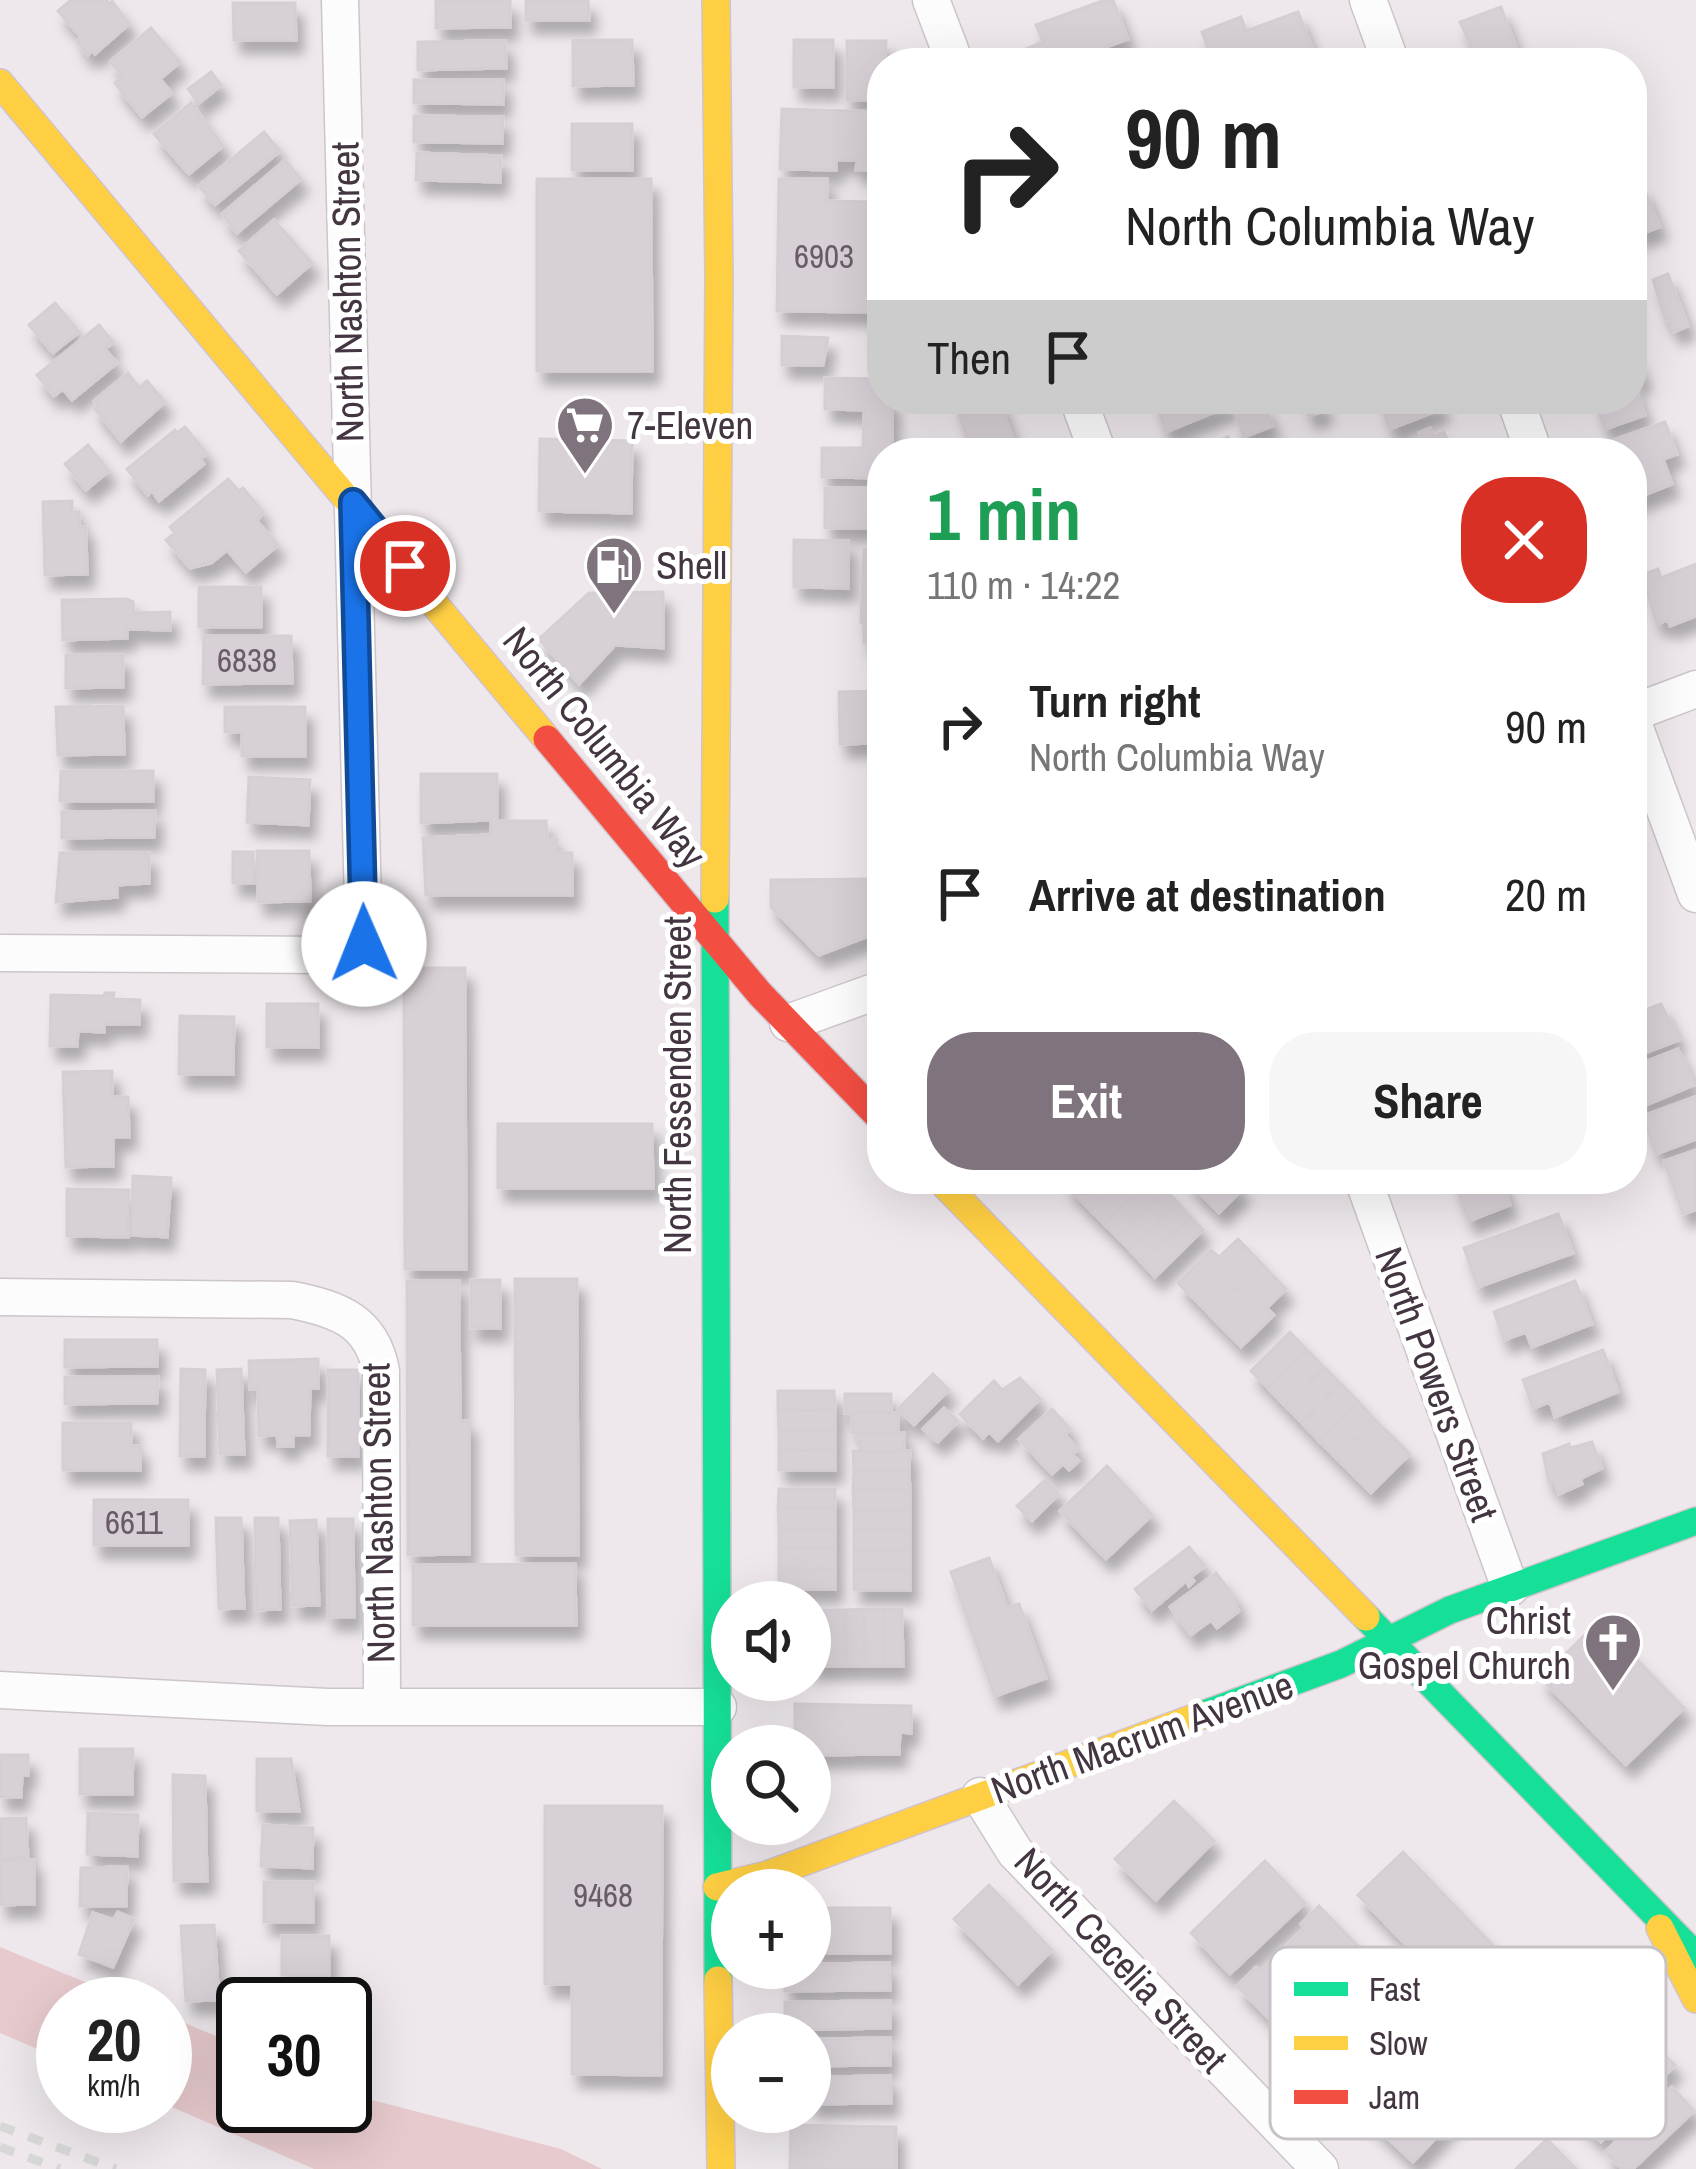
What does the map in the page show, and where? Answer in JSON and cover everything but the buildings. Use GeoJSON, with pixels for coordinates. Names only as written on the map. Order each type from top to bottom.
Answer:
{"type":"FeatureCollection","features":[{"type":"Feature","properties":{"kind":"street","name":"North Nashton Street"},"geometry":{"type":"LineString","coordinates":[[0,953],[323,955],[364,944],[340,0]]}},
{"type":"Feature","properties":{"kind":"street","name":"North Fessenden Street"},"geometry":{"type":"LineString","coordinates":[[716,0],[717,1869]]}},
{"type":"Feature","properties":{"kind":"street"},"geometry":{"type":"LineString","coordinates":[[932,0],[950,48]]}},
{"type":"Feature","properties":{"kind":"street"},"geometry":{"type":"LineString","coordinates":[[1368,0],[1386,48]]}},
{"type":"Feature","properties":{"kind":"street","name":"North Columbia Way"},"geometry":{"type":"LineString","coordinates":[[0,83],[716,943],[867,1105]]}},
{"type":"Feature","properties":{"kind":"street"},"geometry":{"type":"LineString","coordinates":[[1647,710],[1696,689]]}},
{"type":"Feature","properties":{"kind":"street"},"geometry":{"type":"LineString","coordinates":[[1647,758],[1696,894]]}},
{"type":"Feature","properties":{"kind":"street"},"geometry":{"type":"LineString","coordinates":[[788,1023],[867,994]]}},
{"type":"Feature","properties":{"kind":"street"},"geometry":{"type":"LineString","coordinates":[[954,1194],[1696,1956]]}},
{"type":"Feature","properties":{"kind":"street","name":"North Powers Street"},"geometry":{"type":"LineString","coordinates":[[1368,1194],[1510,1588]]}},
{"type":"Feature","properties":{"kind":"street","name":"North Nashton Street"},"geometry":{"type":"LineString","coordinates":[[0,1298],[292,1300],[320,1305],[360,1324],[378,1353],[381,1371],[382,1707]]}},
{"type":"Feature","properties":{"kind":"street","name":"North Macrum Avenue"},"geometry":{"type":"LineString","coordinates":[[783,1869],[1341,1664],[1450,1610],[1696,1521]]}},
{"type":"Feature","properties":{"kind":"street"},"geometry":{"type":"LineString","coordinates":[[0,1690],[382,1707],[718,1707]]}},
{"type":"Feature","properties":{"kind":"street","name":"North Cecelia Street"},"geometry":{"type":"LineString","coordinates":[[980,1796],[1015,1852],[1270,2116]]}},
{"type":"Feature","properties":{"kind":"street"},"geometry":{"type":"LineString","coordinates":[[1652,1911],[1696,1999]]}},
{"type":"Feature","properties":{"kind":"street","name":"North Fessenden Street"},"geometry":{"type":"LineString","coordinates":[[718,1989],[721,2169]]}},
{"type":"Feature","properties":{"kind":"street","name":"North Cecelia Street"},"geometry":{"type":"LineString","coordinates":[[1292,2139],[1321,2169]]}},
{"type":"Feature","properties":{"kind":"shaded area"},"geometry":{"type":"Polygon","coordinates":[[[0,1947],[73,1977],[36,1977],[36,2048],[0,2033],[0,1947]]]}},
{"type":"Feature","properties":{"kind":"shaded area"},"geometry":{"type":"Polygon","coordinates":[[[192,2026],[216,2036],[216,2126],[192,2116],[192,2026]]]}},
{"type":"Feature","properties":{"kind":"shaded area"},"geometry":{"type":"Polygon","coordinates":[[[372,2100],[561,2149],[602,2169],[314,2169],[231,2133],[372,2133],[372,2100]]]}},
{"type":"Feature","properties":{"kind":"railway"},"geometry":{"type":"LineString","coordinates":[[0,2126],[116,2169]]}},
{"type":"Feature","properties":{"kind":"railway"},"geometry":{"type":"LineString","coordinates":[[0,2147],[60,2169]]}},
{"type":"Feature","properties":{"kind":"traffic: fast"},"geometry":{"type":"LineString","coordinates":[[715,899],[718,1869]]}},
{"type":"Feature","properties":{"kind":"traffic: fast"},"geometry":{"type":"LineString","coordinates":[[1202,1715],[1341,1664],[1450,1610],[1696,1521]]}},
{"type":"Feature","properties":{"kind":"traffic: fast"},"geometry":{"type":"LineString","coordinates":[[1366,1617],[1696,1956]]}},
{"type":"Feature","properties":{"kind":"traffic: slow"},"geometry":{"type":"LineString","coordinates":[[715,899],[716,0]]}},
{"type":"Feature","properties":{"kind":"traffic: slow"},"geometry":{"type":"LineString","coordinates":[[0,83],[547,739]]}},
{"type":"Feature","properties":{"kind":"traffic: slow"},"geometry":{"type":"LineString","coordinates":[[954,1194],[1366,1617]]}},
{"type":"Feature","properties":{"kind":"traffic: slow"},"geometry":{"type":"LineString","coordinates":[[783,1869],[1202,1715]]}},
{"type":"Feature","properties":{"kind":"traffic: slow"},"geometry":{"type":"LineString","coordinates":[[1660,1928],[1696,1999]]}},
{"type":"Feature","properties":{"kind":"traffic: slow"},"geometry":{"type":"LineString","coordinates":[[718,1989],[721,2169]]}},
{"type":"Feature","properties":{"kind":"traffic: jam"},"geometry":{"type":"LineString","coordinates":[[547,739],[760,994],[867,1105]]}},
{"type":"Feature","properties":{"kind":"place","name":"7-Eleven"},"geometry":{"type":"Point","coordinates":[585,476]}},
{"type":"Feature","properties":{"kind":"place","name":"Shell"},"geometry":{"type":"Point","coordinates":[614,616]}},
{"type":"Feature","properties":{"kind":"place","name":"Christ Gospel Church"},"geometry":{"type":"Point","coordinates":[1613,1693]}},
{"type":"Feature","properties":{"kind":"route"},"geometry":{"type":"LineString","coordinates":[[364,944],[353,502],[405,566]]}}]}
